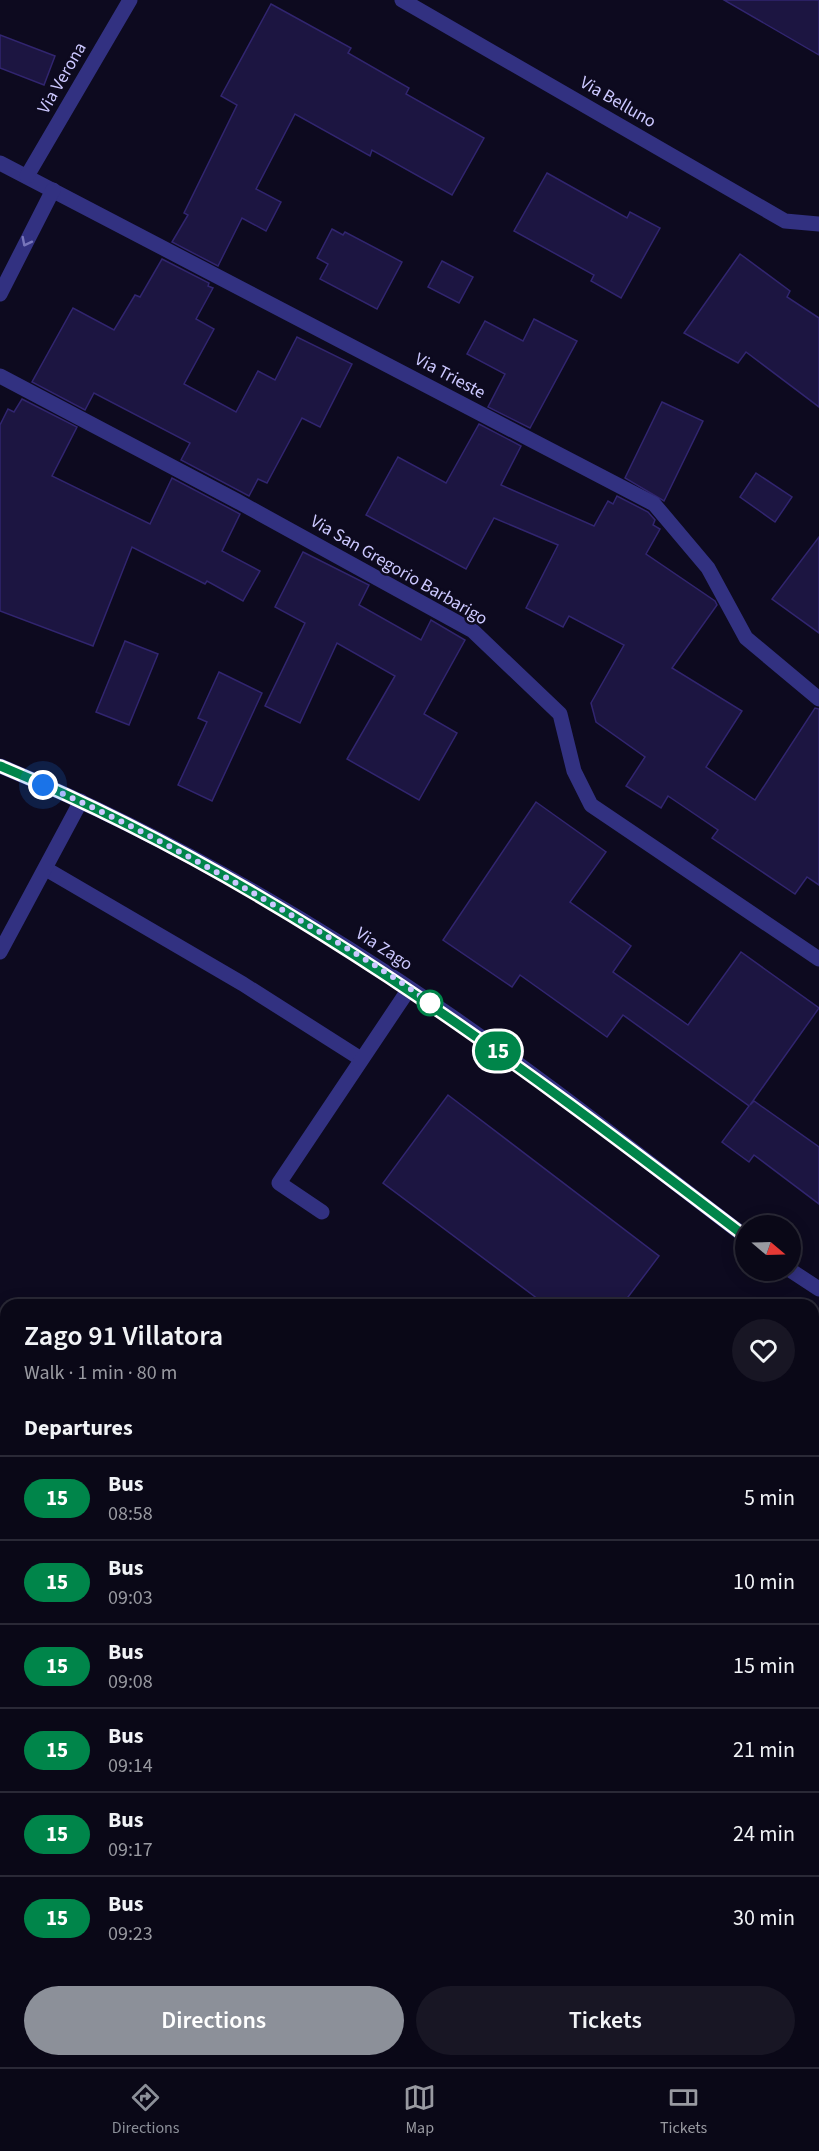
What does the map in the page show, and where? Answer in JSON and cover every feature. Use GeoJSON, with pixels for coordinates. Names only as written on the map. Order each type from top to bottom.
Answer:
{"type":"FeatureCollection","features":[{"type":"Feature","properties":{"kind":"street","name":"Via Verona"},"geometry":{"type":"LineString","coordinates":[[27,176],[130,0]]}},
{"type":"Feature","properties":{"kind":"street","name":"Via Belluno"},"geometry":{"type":"LineString","coordinates":[[402,0],[784,221],[819,224]]}},
{"type":"Feature","properties":{"kind":"street","name":"Via Trieste"},"geometry":{"type":"LineString","coordinates":[[0,163],[654,504],[708,568],[746,638],[819,699]]}},
{"type":"Feature","properties":{"kind":"street"},"geometry":{"type":"LineString","coordinates":[[0,294],[52,190]]}},
{"type":"Feature","properties":{"kind":"street","name":"Via San Gregorio Barbarigo"},"geometry":{"type":"LineString","coordinates":[[0,376],[237,501],[473,631],[560,714],[574,771],[591,805],[819,959]]}},
{"type":"Feature","properties":{"kind":"street","name":"Via Zago"},"geometry":{"type":"LineString","coordinates":[[0,766],[81,801],[225,876],[355,952],[560,1096],[735,1229]]}},
{"type":"Feature","properties":{"kind":"street"},"geometry":{"type":"LineString","coordinates":[[0,952],[81,801]]}},
{"type":"Feature","properties":{"kind":"street"},"geometry":{"type":"LineString","coordinates":[[46,869],[243,984],[361,1059]]}},
{"type":"Feature","properties":{"kind":"street"},"geometry":{"type":"LineString","coordinates":[[322,1212],[279,1183],[410,989]]}},
{"type":"Feature","properties":{"kind":"street"},"geometry":{"type":"LineString","coordinates":[[801,1277],[819,1289]]}},
{"type":"Feature","properties":{"kind":"building"},"geometry":{"type":"Polygon","coordinates":[[[724,0],[819,0],[819,55],[724,0]]]}},
{"type":"Feature","properties":{"kind":"building"},"geometry":{"type":"Polygon","coordinates":[[[271,4],[351,48],[348,53],[409,88],[406,94],[484,138],[452,195],[372,150],[370,156],[295,114],[256,189],[281,202],[266,231],[242,218],[218,266],[172,242],[188,215],[184,213],[237,105],[221,96],[271,4]]]}},
{"type":"Feature","properties":{"kind":"building"},"geometry":{"type":"Polygon","coordinates":[[[0,35],[55,56],[44,85],[0,68],[0,35]]]}},
{"type":"Feature","properties":{"kind":"building"},"geometry":{"type":"Polygon","coordinates":[[[547,173],[627,218],[630,212],[660,228],[621,298],[591,281],[594,275],[514,231],[547,173]]]}},
{"type":"Feature","properties":{"kind":"building"},"geometry":{"type":"Polygon","coordinates":[[[332,229],[343,235],[345,232],[402,262],[377,309],[320,279],[328,264],[317,258],[332,229]]]}},
{"type":"Feature","properties":{"kind":"building"},"geometry":{"type":"Polygon","coordinates":[[[740,254],[790,291],[787,297],[819,318],[819,407],[746,352],[738,363],[684,333],[740,254]]]}},
{"type":"Feature","properties":{"kind":"building"},"geometry":{"type":"Polygon","coordinates":[[[162,259],[209,283],[208,286],[213,288],[196,319],[214,329],[184,384],[236,412],[258,371],[275,380],[297,337],[352,364],[320,427],[302,418],[267,483],[258,479],[249,496],[181,460],[190,443],[94,393],[85,410],[32,382],[73,308],[114,330],[135,295],[140,297],[162,259]]]}},
{"type":"Feature","properties":{"kind":"building"},"geometry":{"type":"Polygon","coordinates":[[[442,261],[473,277],[459,303],[428,287],[442,261]]]}},
{"type":"Feature","properties":{"kind":"building"},"geometry":{"type":"Polygon","coordinates":[[[534,319],[577,341],[530,428],[488,407],[505,374],[467,354],[485,321],[523,341],[534,319]]]}},
{"type":"Feature","properties":{"kind":"building"},"geometry":{"type":"Polygon","coordinates":[[[22,399],[77,427],[52,476],[150,524],[172,478],[240,514],[222,551],[260,571],[243,601],[207,581],[205,584],[132,547],[93,646],[0,611],[0,425],[8,409],[14,412],[22,399]]]}},
{"type":"Feature","properties":{"kind":"building"},"geometry":{"type":"Polygon","coordinates":[[[662,402],[703,421],[664,501],[625,478],[662,402]]]}},
{"type":"Feature","properties":{"kind":"building"},"geometry":{"type":"Polygon","coordinates":[[[479,424],[521,446],[501,485],[594,526],[608,501],[613,504],[617,496],[648,512],[655,520],[653,525],[660,529],[646,554],[715,601],[717,605],[672,668],[742,711],[706,767],[755,800],[815,708],[819,709],[819,885],[807,877],[795,894],[712,838],[718,830],[668,796],[661,808],[626,786],[645,757],[596,722],[591,703],[624,645],[569,616],[563,627],[526,608],[558,545],[494,518],[466,569],[366,515],[398,457],[446,483],[479,424]]]}},
{"type":"Feature","properties":{"kind":"building"},"geometry":{"type":"Polygon","coordinates":[[[756,473],[792,497],[775,522],[740,497],[756,473]]]}},
{"type":"Feature","properties":{"kind":"building"},"geometry":{"type":"Polygon","coordinates":[[[819,537],[819,633],[772,599],[819,537]]]}},
{"type":"Feature","properties":{"kind":"building"},"geometry":{"type":"Polygon","coordinates":[[[303,552],[369,585],[359,605],[421,640],[431,620],[465,640],[424,714],[457,733],[419,800],[347,759],[395,676],[337,643],[300,723],[265,706],[305,623],[275,607],[303,552]]]}},
{"type":"Feature","properties":{"kind":"building"},"geometry":{"type":"Polygon","coordinates":[[[125,641],[158,654],[129,725],[96,712],[125,641]]]}},
{"type":"Feature","properties":{"kind":"building"},"geometry":{"type":"Polygon","coordinates":[[[219,672],[262,693],[212,801],[178,785],[207,722],[198,718],[219,672]]]}},
{"type":"Feature","properties":{"kind":"building"},"geometry":{"type":"Polygon","coordinates":[[[536,802],[606,852],[570,902],[631,946],[613,972],[688,1025],[741,952],[819,1008],[750,1105],[754,1101],[819,1147],[819,1204],[754,1155],[749,1162],[722,1142],[749,1106],[623,1015],[607,1037],[520,975],[512,987],[443,940],[536,802]]]}},
{"type":"Feature","properties":{"kind":"building"},"geometry":{"type":"Polygon","coordinates":[[[448,1095],[659,1256],[627,1299],[538,1299],[383,1183],[448,1095]]]}},
{"type":"Feature","properties":{"kind":"bus line","name":"15"},"geometry":{"type":"LineString","coordinates":[[0,766],[81,801],[225,876],[355,952],[449,1015],[735,1229]]}},
{"type":"Feature","properties":{"kind":"route"},"geometry":{"type":"LineString","coordinates":[[43,785],[81,801],[225,876],[355,952],[430,1003]]}}]}
